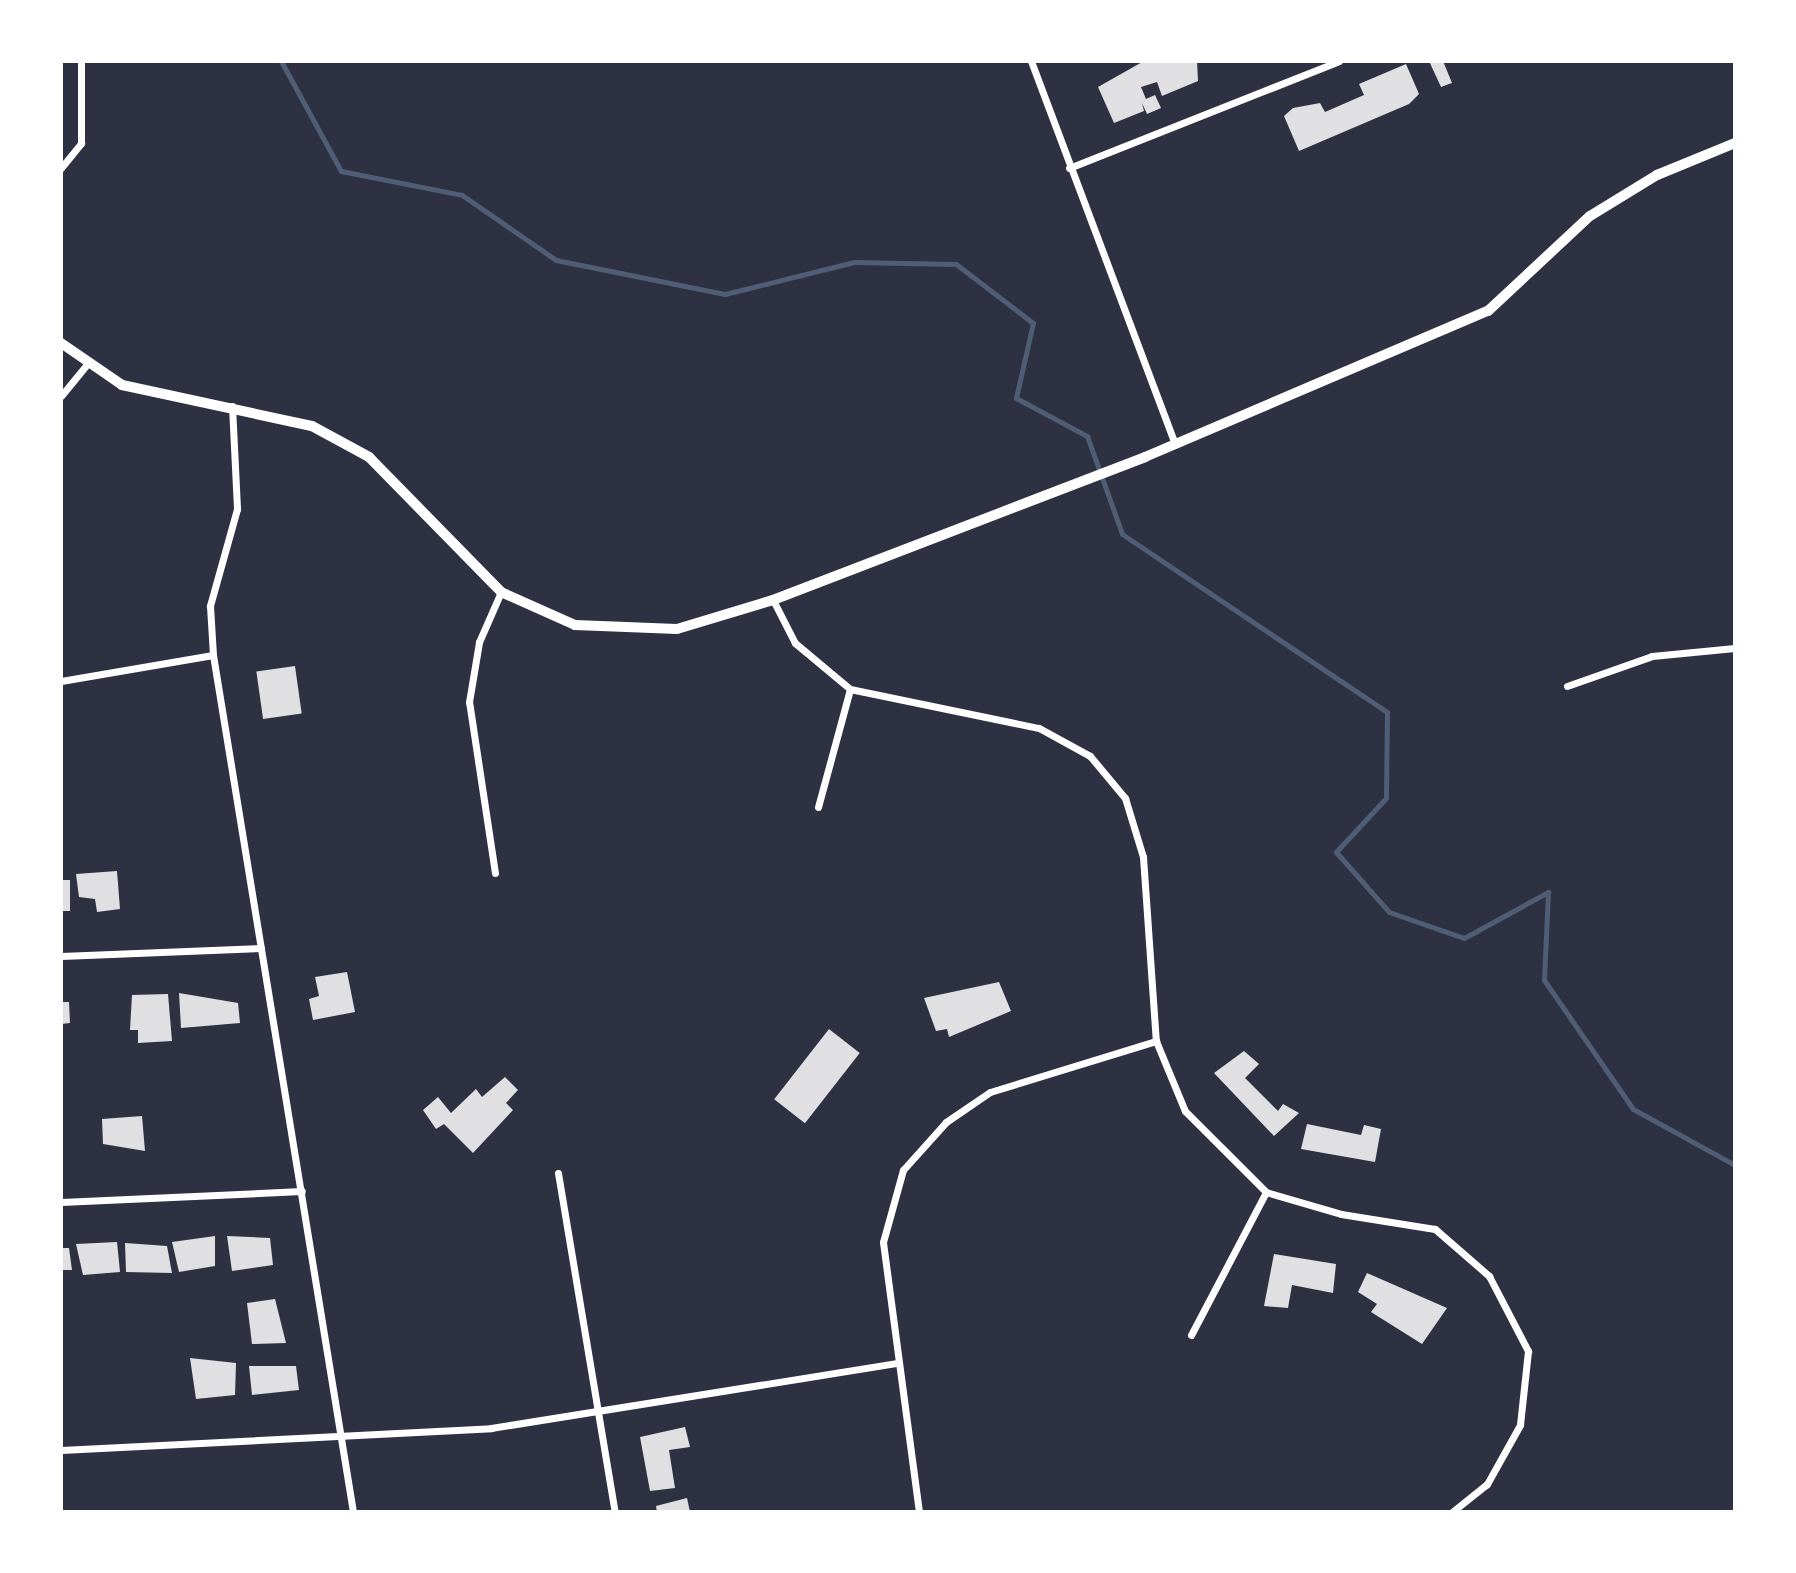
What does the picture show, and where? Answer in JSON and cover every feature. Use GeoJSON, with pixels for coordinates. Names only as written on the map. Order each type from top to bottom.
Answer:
{"type":"FeatureCollection","features":[{"type":"Feature","properties":{"kind":"street"},"geometry":{"type":"LineString","coordinates":[[61,168],[81,143],[81,61]]}},
{"type":"Feature","properties":{"kind":"street"},"geometry":{"type":"LineString","coordinates":[[1031,61],[1175,445]]}},
{"type":"Feature","properties":{"kind":"street"},"geometry":{"type":"LineString","coordinates":[[1069,168],[1339,61]]}},
{"type":"Feature","properties":{"kind":"street"},"geometry":{"type":"LineString","coordinates":[[61,342],[88,363],[143,391],[232,406],[312,426],[369,457],[501,592],[575,625],[677,629],[773,600],[1003,513],[1175,445],[1488,311],[1590,216],[1657,175],[1735,144]]}},
{"type":"Feature","properties":{"kind":"street"},"geometry":{"type":"LineString","coordinates":[[61,396],[88,363]]}},
{"type":"Feature","properties":{"kind":"street"},"geometry":{"type":"LineString","coordinates":[[232,406],[237,509],[210,606],[213,655],[353,1512]]}},
{"type":"Feature","properties":{"kind":"street"},"geometry":{"type":"LineString","coordinates":[[495,873],[470,702],[480,642],[501,592]]}},
{"type":"Feature","properties":{"kind":"street"},"geometry":{"type":"LineString","coordinates":[[773,600],[795,643],[850,689],[1038,728],[1090,756],[1125,798],[1143,857],[1156,1041],[1185,1111],[1266,1192],[1435,1229],[1489,1276],[1528,1351],[1520,1425],[1486,1485],[1452,1512]]}},
{"type":"Feature","properties":{"kind":"street"},"geometry":{"type":"LineString","coordinates":[[1567,686],[1652,656],[1735,648]]}},
{"type":"Feature","properties":{"kind":"street"},"geometry":{"type":"LineString","coordinates":[[61,681],[213,655]]}},
{"type":"Feature","properties":{"kind":"street"},"geometry":{"type":"LineString","coordinates":[[818,807],[850,689]]}},
{"type":"Feature","properties":{"kind":"street"},"geometry":{"type":"LineString","coordinates":[[61,956],[261,948]]}},
{"type":"Feature","properties":{"kind":"street"},"geometry":{"type":"LineString","coordinates":[[919,1512],[896,1363],[883,1242],[903,1170],[946,1122],[990,1092],[1156,1041]]}},
{"type":"Feature","properties":{"kind":"street"},"geometry":{"type":"LineString","coordinates":[[558,1173],[615,1512]]}},
{"type":"Feature","properties":{"kind":"street"},"geometry":{"type":"LineString","coordinates":[[61,1202],[302,1191]]}},
{"type":"Feature","properties":{"kind":"street"},"geometry":{"type":"LineString","coordinates":[[1191,1335],[1266,1192]]}},
{"type":"Feature","properties":{"kind":"street"},"geometry":{"type":"LineString","coordinates":[[61,1450],[340,1439],[491,1428],[896,1363]]}},
{"type":"Feature","properties":{"kind":"building"},"geometry":{"type":"Polygon","coordinates":[[[1144,61],[1197,61],[1198,81],[1162,96],[1157,82],[1141,87],[1146,99],[1155,95],[1161,108],[1147,114],[1142,103],[1144,111],[1114,123],[1098,87],[1144,61]]]}},
{"type":"Feature","properties":{"kind":"building"},"geometry":{"type":"Polygon","coordinates":[[[1429,61],[1443,61],[1452,83],[1441,87],[1429,61]]]}},
{"type":"Feature","properties":{"kind":"building"},"geometry":{"type":"Polygon","coordinates":[[[1406,64],[1419,94],[1409,104],[1299,151],[1284,116],[1293,108],[1320,103],[1325,112],[1364,95],[1359,84],[1406,64]]]}},
{"type":"Feature","properties":{"kind":"building"},"geometry":{"type":"Polygon","coordinates":[[[295,666],[302,714],[263,719],[256,671],[295,666]]]}},
{"type":"Feature","properties":{"kind":"building"},"geometry":{"type":"Polygon","coordinates":[[[117,871],[120,909],[97,912],[95,899],[79,897],[76,874],[117,871]]]}},
{"type":"Feature","properties":{"kind":"building"},"geometry":{"type":"Polygon","coordinates":[[[61,880],[70,880],[70,911],[61,911],[61,880]]]}},
{"type":"Feature","properties":{"kind":"building"},"geometry":{"type":"Polygon","coordinates":[[[347,972],[355,1012],[313,1020],[309,999],[319,996],[315,977],[347,972]]]}},
{"type":"Feature","properties":{"kind":"building"},"geometry":{"type":"Polygon","coordinates":[[[999,982],[1011,1011],[949,1037],[947,1029],[936,1031],[924,998],[999,982]]]}},
{"type":"Feature","properties":{"kind":"building"},"geometry":{"type":"Polygon","coordinates":[[[179,993],[238,1003],[240,1023],[181,1028],[179,993]]]}},
{"type":"Feature","properties":{"kind":"building"},"geometry":{"type":"Polygon","coordinates":[[[168,994],[172,1041],[138,1043],[138,1030],[130,1030],[132,995],[168,994]]]}},
{"type":"Feature","properties":{"kind":"building"},"geometry":{"type":"Polygon","coordinates":[[[61,1002],[69,1002],[70,1023],[61,1024],[61,1002]]]}},
{"type":"Feature","properties":{"kind":"building"},"geometry":{"type":"Polygon","coordinates":[[[829,1029],[860,1053],[805,1123],[774,1099],[829,1029]]]}},
{"type":"Feature","properties":{"kind":"building"},"geometry":{"type":"Polygon","coordinates":[[[1244,1051],[1259,1064],[1245,1078],[1278,1111],[1283,1104],[1299,1113],[1274,1136],[1214,1073],[1244,1051]]]}},
{"type":"Feature","properties":{"kind":"building"},"geometry":{"type":"Polygon","coordinates":[[[505,1077],[518,1090],[506,1103],[513,1110],[473,1153],[444,1124],[436,1129],[423,1110],[438,1097],[451,1113],[476,1089],[482,1097],[505,1077]]]}},
{"type":"Feature","properties":{"kind":"building"},"geometry":{"type":"Polygon","coordinates":[[[142,1116],[145,1151],[103,1144],[102,1119],[142,1116]]]}},
{"type":"Feature","properties":{"kind":"building"},"geometry":{"type":"Polygon","coordinates":[[[1307,1124],[1361,1135],[1364,1125],[1381,1129],[1375,1162],[1301,1149],[1307,1124]]]}},
{"type":"Feature","properties":{"kind":"building"},"geometry":{"type":"Polygon","coordinates":[[[215,1236],[215,1266],[179,1272],[172,1242],[215,1236]]]}},
{"type":"Feature","properties":{"kind":"building"},"geometry":{"type":"Polygon","coordinates":[[[227,1236],[270,1238],[273,1265],[232,1271],[227,1236]]]}},
{"type":"Feature","properties":{"kind":"building"},"geometry":{"type":"Polygon","coordinates":[[[117,1242],[120,1272],[83,1275],[76,1244],[117,1242]]]}},
{"type":"Feature","properties":{"kind":"building"},"geometry":{"type":"Polygon","coordinates":[[[125,1243],[167,1246],[172,1273],[126,1272],[125,1243]]]}},
{"type":"Feature","properties":{"kind":"building"},"geometry":{"type":"Polygon","coordinates":[[[61,1248],[69,1248],[72,1270],[61,1270],[61,1248]]]}},
{"type":"Feature","properties":{"kind":"building"},"geometry":{"type":"Polygon","coordinates":[[[1274,1254],[1336,1264],[1333,1293],[1292,1285],[1288,1308],[1264,1306],[1274,1254]]]}},
{"type":"Feature","properties":{"kind":"building"},"geometry":{"type":"Polygon","coordinates":[[[1367,1273],[1447,1308],[1422,1344],[1371,1312],[1377,1304],[1358,1292],[1367,1273]]]}},
{"type":"Feature","properties":{"kind":"building"},"geometry":{"type":"Polygon","coordinates":[[[275,1299],[286,1343],[252,1344],[247,1303],[275,1299]]]}},
{"type":"Feature","properties":{"kind":"building"},"geometry":{"type":"Polygon","coordinates":[[[190,1358],[236,1363],[235,1395],[196,1399],[190,1358]]]}},
{"type":"Feature","properties":{"kind":"building"},"geometry":{"type":"Polygon","coordinates":[[[249,1366],[296,1366],[299,1390],[252,1395],[249,1366]]]}},
{"type":"Feature","properties":{"kind":"building"},"geometry":{"type":"Polygon","coordinates":[[[685,1427],[690,1447],[669,1450],[675,1488],[650,1491],[640,1437],[685,1427]]]}},
{"type":"Feature","properties":{"kind":"building"},"geometry":{"type":"Polygon","coordinates":[[[687,1498],[690,1512],[657,1512],[656,1506],[687,1498]]]}},
{"type":"Feature","properties":{"kind":"waterway"},"geometry":{"type":"LineString","coordinates":[[281,61],[341,171],[462,195],[556,260],[725,294],[854,262],[956,264],[1033,323],[1016,398],[1087,436],[1122,534],[1387,712],[1386,798],[1336,852],[1389,912],[1464,938],[1548,892],[1544,980],[1633,1109],[1735,1165]]}}]}
